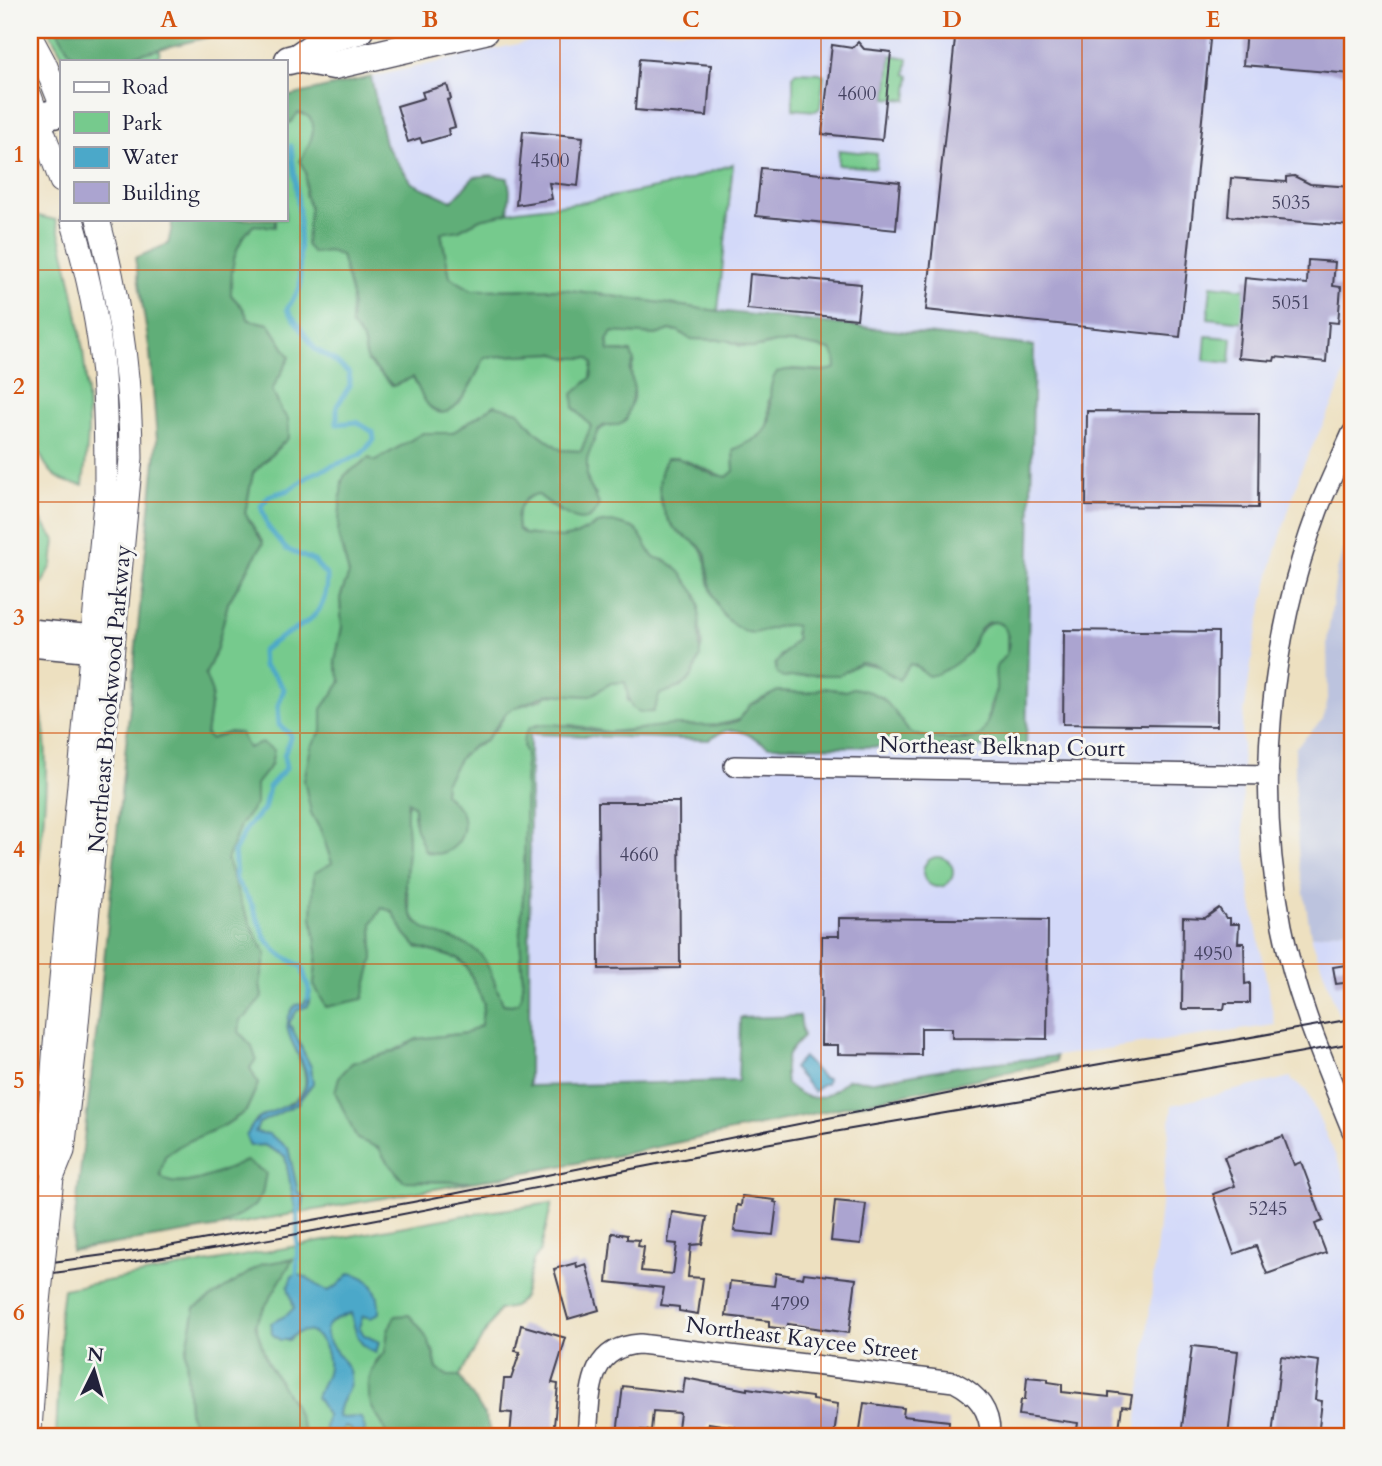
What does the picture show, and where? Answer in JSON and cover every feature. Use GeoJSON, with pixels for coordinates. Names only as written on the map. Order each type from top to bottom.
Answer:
{"type":"FeatureCollection","features":[{"type":"Feature","properties":{"kind":"highway"},"geometry":{"type":"LineString","coordinates":[[290,60],[325,39],[359,30]]}},
{"type":"Feature","properties":{"kind":"highway"},"geometry":{"type":"LineString","coordinates":[[290,60],[334,65],[484,30]]}},
{"type":"Feature","properties":{"kind":"main road"},"geometry":{"type":"LineString","coordinates":[[30,36],[60,177]]}},
{"type":"Feature","properties":{"kind":"main road","name":"Northeast Brookwood Parkway"},"geometry":{"type":"LineString","coordinates":[[30,1430],[38,1312],[52,1178],[62,1151],[74,1055],[103,645],[106,493],[104,389],[90,288],[72,220]]}},
{"type":"Feature","properties":{"kind":"main road","name":"Northeast Brookwood Parkway"},"geometry":{"type":"LineString","coordinates":[[98,220],[118,302],[131,429],[129,490],[103,645]]}},
{"type":"Feature","properties":{"kind":"street"},"geometry":{"type":"LineString","coordinates":[[1352,433],[1318,511],[1297,577],[1274,682],[1269,775],[1273,858],[1282,928],[1310,1026],[1352,1131]]}},
{"type":"Feature","properties":{"kind":"street"},"geometry":{"type":"LineString","coordinates":[[30,629],[103,645]]}},
{"type":"Feature","properties":{"kind":"street"},"geometry":{"type":"LineString","coordinates":[[30,647],[103,645]]}},
{"type":"Feature","properties":{"kind":"street","name":"Northeast Belknap Court"},"geometry":{"type":"LineString","coordinates":[[734,766],[1269,775]]}},
{"type":"Feature","properties":{"kind":"street","name":"Northeast Kaycee Street"},"geometry":{"type":"LineString","coordinates":[[587,1436],[596,1369],[613,1350],[629,1345],[650,1345],[944,1380],[963,1387],[979,1400],[988,1416],[990,1436]]}},
{"type":"Feature","properties":{"kind":"shaded area"},"geometry":{"type":"Polygon","coordinates":[[[580,30],[1352,30],[1352,353],[1334,402],[1301,470],[1272,565],[1254,645],[1242,728],[1243,822],[1250,894],[1275,1025],[1056,1056],[961,1066],[910,1077],[895,1076],[842,1084],[826,1097],[815,1099],[800,1095],[786,1085],[784,1063],[787,1053],[803,1037],[800,1017],[741,1018],[738,1081],[529,1087],[530,734],[709,740],[717,733],[730,730],[749,734],[768,746],[1026,748],[1033,346],[718,311],[732,165],[676,184],[585,202],[508,213],[510,191],[491,175],[475,177],[452,201],[412,183],[385,144],[371,77],[580,30]]]}},
{"type":"Feature","properties":{"kind":"shaded area"},"geometry":{"type":"Polygon","coordinates":[[[1352,520],[1352,928],[1311,936],[1299,862],[1295,748],[1323,719],[1328,699],[1327,641],[1337,571],[1352,520]]]}},
{"type":"Feature","properties":{"kind":"shaded area"},"geometry":{"type":"Polygon","coordinates":[[[1352,928],[1352,1014],[1339,1016],[1311,936],[1352,928]]]}},
{"type":"Feature","properties":{"kind":"shaded area"},"geometry":{"type":"Polygon","coordinates":[[[1291,1077],[1292,1081],[1306,1090],[1341,1168],[1352,1204],[1352,1436],[1136,1436],[1172,1105],[1291,1077]]]}},
{"type":"Feature","properties":{"kind":"green space"},"geometry":{"type":"Polygon","coordinates":[[[48,30],[162,30],[159,56],[140,60],[65,60],[48,30]]]}},
{"type":"Feature","properties":{"kind":"green space"},"geometry":{"type":"Polygon","coordinates":[[[57,30],[213,30],[216,35],[115,60],[78,60],[70,53],[57,30]]]}},
{"type":"Feature","properties":{"kind":"green space"},"geometry":{"type":"Polygon","coordinates":[[[891,55],[908,58],[906,74],[910,76],[907,100],[887,98],[891,55]]]}},
{"type":"Feature","properties":{"kind":"green space"},"geometry":{"type":"Polygon","coordinates":[[[796,72],[820,73],[824,76],[820,108],[816,111],[793,109],[793,75],[796,72]]]}},
{"type":"Feature","properties":{"kind":"green space"},"geometry":{"type":"Polygon","coordinates":[[[371,77],[385,144],[412,183],[452,201],[474,177],[491,175],[508,178],[508,213],[480,219],[459,230],[441,233],[450,277],[472,290],[563,289],[718,311],[1034,346],[1026,748],[768,746],[746,733],[732,730],[717,734],[709,740],[530,734],[529,1086],[738,1081],[740,1018],[800,1016],[803,1037],[787,1058],[786,1084],[811,1098],[825,1096],[848,1079],[874,1081],[961,1066],[1056,1056],[1056,1062],[610,1157],[473,1182],[404,1181],[379,1148],[357,1139],[335,1092],[339,1077],[352,1063],[392,1052],[417,1039],[467,1033],[481,1025],[484,1004],[467,967],[458,958],[417,947],[405,934],[392,911],[382,908],[372,923],[373,959],[363,999],[326,1007],[314,985],[317,952],[312,916],[314,873],[332,863],[321,831],[311,813],[304,780],[311,747],[322,730],[322,709],[341,682],[335,662],[342,627],[340,598],[349,574],[338,533],[342,481],[345,475],[369,458],[375,461],[423,433],[452,433],[495,405],[519,412],[534,430],[561,450],[581,451],[591,426],[574,408],[573,394],[591,378],[593,363],[589,358],[568,358],[553,353],[485,357],[463,397],[447,412],[438,412],[429,406],[413,377],[393,386],[367,360],[363,340],[351,325],[352,296],[341,255],[329,251],[313,253],[306,245],[310,208],[305,195],[306,173],[300,161],[310,141],[313,126],[306,115],[298,113],[287,124],[287,97],[371,77]],[[670,330],[656,335],[612,332],[607,341],[609,351],[631,352],[634,361],[630,370],[634,390],[626,420],[619,425],[605,425],[598,430],[587,459],[587,480],[599,504],[593,514],[578,520],[537,494],[526,499],[520,507],[517,523],[518,529],[524,534],[562,538],[576,535],[597,524],[612,522],[633,528],[639,533],[653,557],[667,561],[680,572],[696,594],[699,604],[700,656],[693,674],[680,687],[660,694],[653,712],[633,709],[625,682],[611,683],[590,696],[548,694],[507,712],[485,741],[472,747],[460,758],[445,783],[444,793],[461,811],[464,823],[460,839],[449,850],[434,854],[425,851],[415,826],[414,806],[408,801],[406,891],[411,913],[426,929],[465,944],[479,953],[489,969],[503,1004],[518,1003],[523,985],[520,936],[524,886],[526,755],[523,741],[529,728],[557,724],[594,731],[623,732],[670,725],[717,725],[739,720],[750,705],[778,691],[808,693],[823,688],[846,691],[853,688],[881,698],[910,732],[944,739],[972,739],[981,734],[992,708],[996,689],[996,667],[1008,650],[1006,631],[996,622],[982,627],[969,651],[961,659],[933,675],[928,676],[910,664],[899,680],[874,664],[860,663],[839,675],[783,678],[777,673],[775,664],[797,638],[796,626],[782,626],[750,633],[736,627],[723,615],[710,583],[705,553],[699,545],[675,529],[665,513],[659,485],[663,467],[667,458],[678,458],[712,474],[727,477],[734,471],[733,450],[759,436],[767,428],[771,388],[777,372],[829,370],[836,368],[835,358],[831,350],[796,343],[775,343],[753,348],[726,340],[690,339],[678,331],[670,330]]]}},
{"type":"Feature","properties":{"kind":"green space"},"geometry":{"type":"Polygon","coordinates":[[[299,112],[309,117],[316,116],[313,253],[329,251],[341,255],[352,296],[351,325],[363,340],[367,361],[393,386],[413,377],[429,406],[438,412],[447,412],[463,398],[485,357],[553,353],[568,358],[590,358],[593,363],[591,378],[574,408],[591,426],[581,451],[561,450],[534,430],[519,413],[495,405],[452,433],[423,433],[375,461],[338,533],[349,574],[340,598],[342,627],[335,662],[341,682],[322,709],[322,730],[311,748],[311,813],[321,831],[332,863],[312,916],[317,952],[314,985],[373,959],[372,923],[382,908],[392,911],[405,934],[417,947],[458,959],[467,967],[484,1004],[481,1025],[467,1033],[417,1039],[392,1052],[352,1063],[379,1147],[403,1181],[473,1182],[220,1227],[254,1206],[246,1161],[189,1182],[167,1181],[160,1175],[165,1156],[182,1144],[225,1125],[246,1111],[258,1084],[250,1068],[252,1046],[239,1032],[240,1020],[262,997],[259,984],[266,954],[241,903],[227,860],[240,825],[256,804],[256,784],[271,765],[230,732],[210,739],[206,735],[212,693],[205,675],[216,651],[228,603],[263,543],[245,513],[253,473],[289,437],[288,419],[281,411],[272,390],[290,357],[269,324],[249,320],[243,308],[231,295],[231,273],[188,220],[287,220],[287,119],[299,112]],[[310,992],[304,1004],[296,1005],[287,1028],[305,1076],[305,1086],[292,1102],[256,1120],[250,1146],[264,1145],[285,1156],[297,1213],[298,1193],[288,1148],[255,1132],[259,1123],[297,1104],[313,1083],[311,1067],[289,1023],[297,1010],[308,1006],[310,992]]]}},
{"type":"Feature","properties":{"kind":"green space"},"geometry":{"type":"Polygon","coordinates":[[[839,150],[877,154],[876,168],[838,165],[839,150]]]}},
{"type":"Feature","properties":{"kind":"green space"},"geometry":{"type":"Polygon","coordinates":[[[733,164],[718,311],[563,289],[472,290],[450,277],[441,232],[459,230],[480,219],[518,210],[585,202],[676,184],[733,164]]]}},
{"type":"Feature","properties":{"kind":"green space"},"geometry":{"type":"Polygon","coordinates":[[[30,197],[33,199],[34,215],[56,220],[74,297],[86,374],[88,441],[83,485],[60,479],[46,465],[33,429],[29,385],[30,327],[36,325],[35,321],[41,318],[30,269],[30,197]]]}},
{"type":"Feature","properties":{"kind":"green space"},"geometry":{"type":"Polygon","coordinates":[[[171,220],[275,220],[275,227],[254,225],[237,248],[231,295],[243,308],[249,320],[269,324],[290,357],[272,390],[288,419],[289,437],[253,473],[245,513],[263,543],[228,603],[216,651],[205,675],[212,693],[206,735],[210,739],[230,732],[240,733],[248,748],[262,743],[274,750],[271,765],[256,784],[256,804],[240,825],[227,860],[241,903],[266,954],[260,984],[262,997],[247,1016],[240,1020],[239,1032],[252,1046],[256,1059],[250,1068],[258,1084],[246,1111],[225,1125],[182,1144],[165,1156],[160,1175],[167,1181],[189,1182],[246,1161],[266,1173],[262,1194],[254,1206],[220,1227],[71,1251],[99,1009],[157,440],[150,353],[135,258],[168,244],[171,220]]]}},
{"type":"Feature","properties":{"kind":"green space"},"geometry":{"type":"Polygon","coordinates":[[[1211,285],[1247,289],[1244,322],[1208,318],[1211,285]]]}},
{"type":"Feature","properties":{"kind":"green space"},"geometry":{"type":"Polygon","coordinates":[[[670,330],[678,331],[690,339],[726,340],[740,346],[761,347],[775,343],[796,343],[831,350],[836,358],[836,368],[829,371],[792,369],[768,400],[766,428],[751,441],[733,450],[734,471],[727,477],[684,460],[670,459],[681,533],[698,546],[705,557],[711,590],[724,615],[763,631],[784,623],[796,626],[797,638],[793,646],[780,656],[783,678],[846,671],[860,663],[880,667],[892,677],[910,664],[916,665],[921,671],[969,652],[977,634],[989,623],[996,622],[1007,632],[1007,653],[996,668],[997,687],[987,726],[983,734],[976,738],[932,739],[910,733],[882,697],[853,688],[846,691],[823,688],[808,693],[778,691],[750,705],[739,720],[709,727],[680,725],[608,732],[572,725],[536,725],[523,746],[526,755],[524,885],[520,936],[522,995],[518,1004],[503,1004],[484,959],[422,927],[411,914],[406,884],[406,811],[409,800],[414,806],[414,816],[456,805],[444,793],[445,783],[459,758],[472,747],[479,745],[497,728],[507,712],[514,708],[542,699],[548,694],[590,696],[611,683],[625,682],[627,701],[681,687],[693,674],[702,646],[696,594],[674,566],[653,557],[639,533],[633,528],[604,522],[576,535],[562,538],[524,534],[518,529],[517,523],[520,507],[531,496],[537,494],[561,513],[596,495],[588,480],[587,471],[591,443],[604,427],[621,424],[626,420],[634,395],[631,374],[634,361],[624,351],[609,351],[607,341],[612,332],[656,335],[670,330]]]}},
{"type":"Feature","properties":{"kind":"green space"},"geometry":{"type":"Polygon","coordinates":[[[1206,336],[1232,338],[1230,363],[1204,360],[1206,336]]]}},
{"type":"Feature","properties":{"kind":"green space"},"geometry":{"type":"Polygon","coordinates":[[[30,504],[55,540],[52,565],[42,584],[30,585],[30,504]]]}},
{"type":"Feature","properties":{"kind":"green space"},"geometry":{"type":"Polygon","coordinates":[[[30,684],[39,702],[46,758],[43,825],[30,904],[30,684]]]}},
{"type":"Feature","properties":{"kind":"green space"},"geometry":{"type":"Polygon","coordinates":[[[938,857],[949,861],[953,872],[949,883],[938,887],[927,883],[923,872],[927,861],[938,857]]]}},
{"type":"Feature","properties":{"kind":"green space"},"geometry":{"type":"Polygon","coordinates":[[[552,1203],[540,1252],[533,1261],[523,1298],[514,1307],[499,1310],[459,1376],[448,1376],[437,1369],[433,1350],[388,1330],[385,1353],[375,1361],[371,1405],[386,1429],[386,1436],[306,1436],[294,1405],[267,1362],[255,1324],[292,1259],[195,1308],[186,1352],[189,1411],[196,1436],[56,1436],[61,1333],[59,1319],[63,1289],[465,1215],[552,1203]]]}},
{"type":"Feature","properties":{"kind":"green space"},"geometry":{"type":"Polygon","coordinates":[[[293,1259],[255,1324],[267,1362],[294,1405],[306,1436],[196,1436],[189,1411],[186,1352],[195,1308],[262,1264],[293,1259]]]}},
{"type":"Feature","properties":{"kind":"green space"},"geometry":{"type":"Polygon","coordinates":[[[409,1315],[428,1340],[437,1369],[448,1376],[459,1376],[484,1414],[492,1436],[386,1436],[371,1405],[370,1377],[385,1352],[388,1330],[395,1316],[409,1315]]]}},
{"type":"Feature","properties":{"kind":"water"},"geometry":{"type":"Polygon","coordinates":[[[311,991],[308,1006],[297,1010],[289,1023],[311,1067],[313,1083],[297,1104],[259,1123],[255,1132],[269,1134],[288,1148],[298,1193],[304,1197],[302,1209],[296,1213],[285,1156],[264,1145],[250,1146],[246,1136],[260,1117],[291,1104],[303,1093],[306,1075],[287,1026],[289,1015],[296,1005],[304,1004],[311,991]]]}},
{"type":"Feature","properties":{"kind":"water"},"geometry":{"type":"Polygon","coordinates":[[[803,1057],[823,1078],[827,1078],[826,1084],[822,1084],[814,1092],[793,1068],[803,1057]]]}},
{"type":"Feature","properties":{"kind":"water"},"geometry":{"type":"Polygon","coordinates":[[[350,1273],[364,1278],[376,1292],[379,1313],[371,1318],[363,1316],[359,1327],[364,1335],[379,1342],[376,1353],[361,1342],[351,1313],[328,1325],[328,1339],[350,1375],[338,1417],[361,1418],[365,1428],[364,1436],[352,1436],[351,1429],[344,1426],[340,1436],[324,1436],[327,1415],[316,1397],[327,1371],[326,1350],[311,1332],[304,1331],[289,1340],[280,1340],[272,1334],[271,1323],[294,1308],[288,1287],[292,1276],[303,1276],[328,1291],[350,1273]]]}},
{"type":"Feature","properties":{"kind":"building"},"geometry":{"type":"Polygon","coordinates":[[[956,30],[1211,30],[1180,337],[926,310],[956,30]]]}},
{"type":"Feature","properties":{"kind":"building"},"geometry":{"type":"Polygon","coordinates":[[[1246,30],[1328,30],[1327,32],[1352,35],[1352,74],[1243,65],[1246,30]]]}},
{"type":"Feature","properties":{"kind":"building"},"geometry":{"type":"Polygon","coordinates":[[[858,42],[864,49],[891,52],[882,140],[822,134],[832,45],[852,48],[858,42]]]}},
{"type":"Feature","properties":{"kind":"building"},"geometry":{"type":"Polygon","coordinates":[[[639,59],[711,65],[707,116],[635,110],[639,59]]]}},
{"type":"Feature","properties":{"kind":"building"},"geometry":{"type":"Polygon","coordinates":[[[447,85],[451,99],[447,100],[455,127],[448,129],[449,135],[422,143],[420,138],[408,142],[397,106],[424,98],[422,92],[447,85]]]}},
{"type":"Feature","properties":{"kind":"building"},"geometry":{"type":"Polygon","coordinates":[[[523,131],[583,137],[578,186],[549,183],[552,199],[516,205],[523,131]]]}},
{"type":"Feature","properties":{"kind":"building"},"geometry":{"type":"Polygon","coordinates":[[[761,168],[900,182],[896,230],[756,216],[761,168]]]}},
{"type":"Feature","properties":{"kind":"building"},"geometry":{"type":"Polygon","coordinates":[[[1294,176],[1310,184],[1352,187],[1352,226],[1228,216],[1231,178],[1286,182],[1286,177],[1294,176]]]}},
{"type":"Feature","properties":{"kind":"building"},"geometry":{"type":"Polygon","coordinates":[[[1308,260],[1335,262],[1333,286],[1341,287],[1338,323],[1329,322],[1326,362],[1275,357],[1274,361],[1238,358],[1245,278],[1307,284],[1308,260]]]}},
{"type":"Feature","properties":{"kind":"building"},"geometry":{"type":"Polygon","coordinates":[[[750,274],[861,284],[857,319],[747,309],[750,274]]]}},
{"type":"Feature","properties":{"kind":"building"},"geometry":{"type":"Polygon","coordinates":[[[1087,411],[1259,413],[1258,508],[1086,506],[1087,411]]]}},
{"type":"Feature","properties":{"kind":"building"},"geometry":{"type":"Polygon","coordinates":[[[1064,630],[1218,632],[1217,726],[1063,724],[1064,630]]]}},
{"type":"Feature","properties":{"kind":"building"},"geometry":{"type":"Polygon","coordinates":[[[598,802],[679,802],[680,968],[599,969],[598,802]]]}},
{"type":"Feature","properties":{"kind":"building"},"geometry":{"type":"Polygon","coordinates":[[[1219,908],[1226,918],[1230,918],[1230,924],[1239,924],[1238,943],[1244,943],[1245,984],[1250,983],[1250,1003],[1225,1003],[1224,1009],[1182,1009],[1183,917],[1205,918],[1219,908]]]}},
{"type":"Feature","properties":{"kind":"building"},"geometry":{"type":"Polygon","coordinates":[[[839,918],[1048,920],[1047,1039],[952,1038],[952,1028],[921,1028],[921,1055],[838,1054],[838,1045],[821,1045],[822,936],[839,936],[839,918]]]}},
{"type":"Feature","properties":{"kind":"building"},"geometry":{"type":"Polygon","coordinates":[[[1352,964],[1352,982],[1336,984],[1333,967],[1352,964]]]}},
{"type":"Feature","properties":{"kind":"building"},"geometry":{"type":"Polygon","coordinates":[[[1283,1136],[1294,1165],[1301,1162],[1323,1221],[1315,1224],[1326,1253],[1267,1274],[1256,1246],[1234,1254],[1213,1194],[1235,1186],[1224,1157],[1283,1136]]]}},
{"type":"Feature","properties":{"kind":"building"},"geometry":{"type":"Polygon","coordinates":[[[742,1196],[775,1200],[777,1203],[773,1235],[734,1231],[737,1205],[741,1206],[742,1196]]]}},
{"type":"Feature","properties":{"kind":"building"},"geometry":{"type":"Polygon","coordinates":[[[835,1201],[866,1204],[861,1244],[831,1241],[835,1201]]]}},
{"type":"Feature","properties":{"kind":"building"},"geometry":{"type":"Polygon","coordinates":[[[672,1212],[707,1217],[702,1244],[691,1245],[688,1277],[703,1278],[698,1314],[679,1311],[679,1307],[661,1305],[664,1288],[607,1282],[612,1233],[639,1240],[638,1246],[644,1247],[641,1271],[673,1274],[677,1244],[668,1243],[672,1212]]]}},
{"type":"Feature","properties":{"kind":"building"},"geometry":{"type":"Polygon","coordinates":[[[576,1263],[577,1267],[586,1264],[599,1310],[568,1319],[554,1269],[576,1263]]]}},
{"type":"Feature","properties":{"kind":"building"},"geometry":{"type":"Polygon","coordinates":[[[776,1273],[803,1278],[804,1273],[856,1279],[849,1333],[788,1324],[787,1329],[769,1327],[769,1321],[726,1316],[730,1281],[774,1286],[776,1273]]]}},
{"type":"Feature","properties":{"kind":"building"},"geometry":{"type":"Polygon","coordinates":[[[521,1325],[566,1338],[552,1383],[558,1384],[553,1436],[510,1436],[512,1413],[501,1412],[504,1379],[511,1379],[520,1352],[515,1351],[521,1325]]]}},
{"type":"Feature","properties":{"kind":"building"},"geometry":{"type":"Polygon","coordinates":[[[1192,1346],[1238,1351],[1228,1436],[1181,1436],[1192,1346]]]}},
{"type":"Feature","properties":{"kind":"building"},"geometry":{"type":"Polygon","coordinates":[[[1281,1356],[1319,1361],[1315,1400],[1322,1401],[1318,1436],[1272,1436],[1281,1356]]]}},
{"type":"Feature","properties":{"kind":"building"},"geometry":{"type":"Polygon","coordinates":[[[1027,1377],[1048,1379],[1048,1382],[1062,1384],[1062,1392],[1109,1397],[1109,1392],[1132,1395],[1130,1407],[1122,1406],[1118,1436],[1076,1436],[1078,1423],[1019,1415],[1021,1400],[1025,1400],[1027,1377]]]}},
{"type":"Feature","properties":{"kind":"building"},"geometry":{"type":"Polygon","coordinates":[[[685,1378],[747,1390],[812,1397],[812,1400],[838,1404],[834,1436],[734,1436],[735,1427],[708,1423],[707,1431],[696,1431],[678,1428],[680,1413],[653,1411],[651,1431],[641,1430],[641,1435],[631,1433],[631,1436],[617,1434],[623,1386],[683,1393],[685,1378]]]}},
{"type":"Feature","properties":{"kind":"building"},"geometry":{"type":"Polygon","coordinates":[[[864,1403],[904,1408],[903,1416],[949,1421],[948,1436],[859,1436],[864,1403]]]}},
{"type":"Feature","properties":{"kind":"waterway"},"geometry":{"type":"LineString","coordinates":[[291,146],[299,211],[300,288],[287,309],[315,349],[349,373],[350,385],[337,406],[337,424],[357,422],[373,432],[374,440],[360,455],[312,474],[289,490],[269,496],[261,506],[268,527],[286,549],[314,561],[327,576],[326,593],[321,605],[307,622],[262,651],[263,666],[284,689],[278,706],[279,725],[291,735],[284,756],[286,768],[269,787],[264,809],[247,827],[234,852],[236,880],[252,905],[265,937],[278,953],[302,967],[309,990],[308,998]]}},
{"type":"Feature","properties":{"kind":"waterway"},"geometry":{"type":"LineString","coordinates":[[297,1279],[298,1208]]}},
{"type":"Feature","properties":{"kind":"tram line"},"geometry":{"type":"LineString","coordinates":[[30,1265],[157,1248],[413,1202],[1061,1071],[1352,1019]]}},
{"type":"Feature","properties":{"kind":"tram line"},"geometry":{"type":"LineString","coordinates":[[30,1276],[197,1252],[776,1142],[1352,1043]]}}]}
